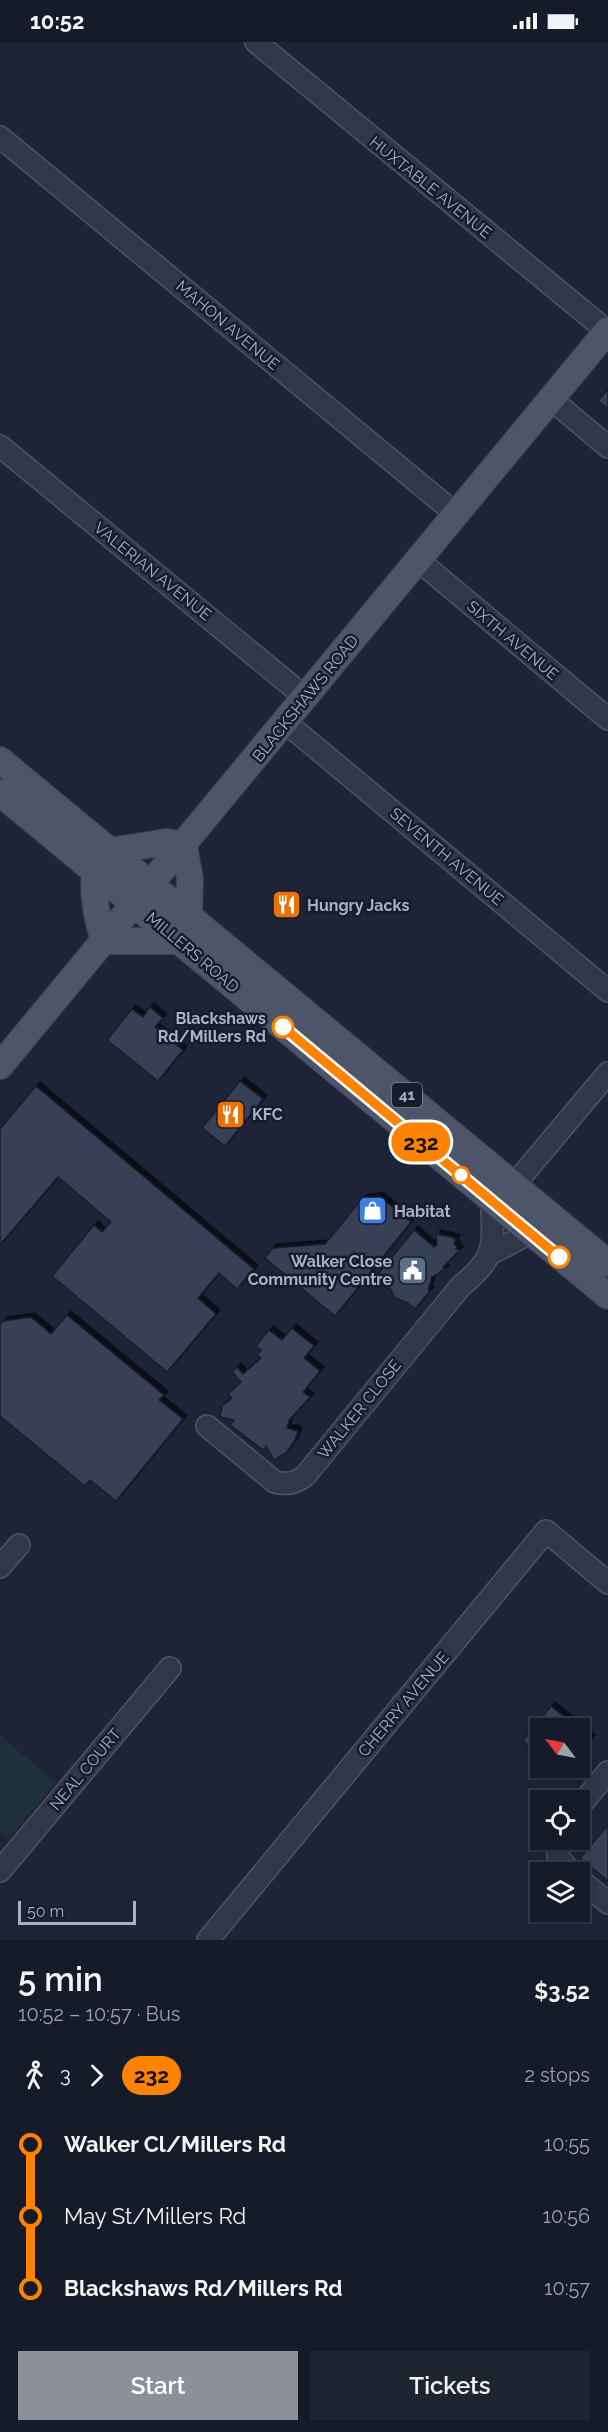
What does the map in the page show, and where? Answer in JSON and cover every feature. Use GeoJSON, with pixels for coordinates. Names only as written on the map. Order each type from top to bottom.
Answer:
{"type":"FeatureCollection","features":[{"type":"Feature","properties":{"kind":"main road","name":"BLACKSHAWS ROAD"},"geometry":{"type":"LineString","coordinates":[[0,1066],[607,331]]}},
{"type":"Feature","properties":{"kind":"main road","name":"MILLERS ROAD"},"geometry":{"type":"LineString","coordinates":[[0,760],[103,861]]}},
{"type":"Feature","properties":{"kind":"main road","name":"MILLERS ROAD"},"geometry":{"type":"LineString","coordinates":[[0,793],[103,861],[144,894],[189,916],[608,1263]]}},
{"type":"Feature","properties":{"kind":"main road"},"geometry":{"type":"LineString","coordinates":[[180,941],[104,941],[93,886],[103,861],[166,842],[184,846],[190,879],[189,916]]}},
{"type":"Feature","properties":{"kind":"main road","name":"MILLERS ROAD"},"geometry":{"type":"LineString","coordinates":[[144,894],[180,941],[608,1296]]}},
{"type":"Feature","properties":{"kind":"street","name":"HUXTABLE AVENUE"},"geometry":{"type":"LineString","coordinates":[[256,42],[607,331]]}},
{"type":"Feature","properties":{"kind":"street","name":"MAHON AVENUE"},"geometry":{"type":"LineString","coordinates":[[0,137],[456,514]]}},
{"type":"Feature","properties":{"kind":"street"},"geometry":{"type":"LineString","coordinates":[[551,399],[608,447]]}},
{"type":"Feature","properties":{"kind":"street","name":"VALERIAN AVENUE"},"geometry":{"type":"LineString","coordinates":[[0,446],[305,697]]}},
{"type":"Feature","properties":{"kind":"street","name":"SIXTH AVENUE"},"geometry":{"type":"LineString","coordinates":[[418,560],[608,719]]}},
{"type":"Feature","properties":{"kind":"street","name":"SEVENTH AVENUE"},"geometry":{"type":"LineString","coordinates":[[285,722],[608,991]]}},
{"type":"Feature","properties":{"kind":"street"},"geometry":{"type":"LineString","coordinates":[[492,1253],[499,1207],[514,1185],[608,1073]]}},
{"type":"Feature","properties":{"kind":"street","name":"WALKER CLOSE"},"geometry":{"type":"LineString","coordinates":[[207,1426],[275,1482],[286,1484],[296,1482],[305,1476],[461,1286],[486,1263],[492,1253],[530,1233]]}},
{"type":"Feature","properties":{"kind":"street","name":"CHERRY AVENUE"},"geometry":{"type":"LineString","coordinates":[[208,1940],[546,1531],[608,1583]]}},
{"type":"Feature","properties":{"kind":"street"},"geometry":{"type":"LineString","coordinates":[[0,1568],[19,1545]]}},
{"type":"Feature","properties":{"kind":"street","name":"NEAL COURT"},"geometry":{"type":"LineString","coordinates":[[0,1871],[171,1668]]}},
{"type":"Feature","properties":{"kind":"street"},"geometry":{"type":"LineString","coordinates":[[590,1794],[608,1772]]}},
{"type":"Feature","properties":{"kind":"street"},"geometry":{"type":"LineString","coordinates":[[590,1888],[608,1903]]}},
{"type":"Feature","properties":{"kind":"shaded area"},"geometry":{"type":"Polygon","coordinates":[[[0,1735],[56,1783],[8,1839],[0,1832],[0,1735]]]}},
{"type":"Feature","properties":{"kind":"building"},"geometry":{"type":"Polygon","coordinates":[[[608,389],[608,409],[598,401],[608,389]]]}},
{"type":"Feature","properties":{"kind":"building"},"geometry":{"type":"Polygon","coordinates":[[[150,1007],[163,1018],[155,1027],[183,1050],[158,1081],[107,1040],[132,1009],[143,1017],[150,1007]]]}},
{"type":"Feature","properties":{"kind":"building"},"geometry":{"type":"Polygon","coordinates":[[[240,1081],[263,1099],[225,1146],[202,1128],[240,1081]]]}},
{"type":"Feature","properties":{"kind":"building"},"geometry":{"type":"Polygon","coordinates":[[[36,1086],[254,1269],[237,1289],[219,1273],[198,1298],[216,1314],[167,1372],[52,1276],[94,1225],[102,1232],[111,1222],[58,1177],[0,1245],[0,1129],[36,1086]]]}},
{"type":"Feature","properties":{"kind":"building"},"geometry":{"type":"Polygon","coordinates":[[[379,1196],[411,1222],[335,1316],[265,1258],[273,1248],[325,1244],[362,1199],[379,1196]]]}},
{"type":"Feature","properties":{"kind":"building","name":"Walker Close Community Centre"},"geometry":{"type":"Polygon","coordinates":[[[414,1230],[434,1247],[437,1245],[436,1234],[456,1239],[454,1244],[457,1246],[456,1249],[460,1250],[443,1267],[445,1269],[432,1277],[428,1290],[430,1291],[415,1309],[408,1303],[395,1298],[391,1290],[375,1278],[414,1230]]]}},
{"type":"Feature","properties":{"kind":"building"},"geometry":{"type":"Polygon","coordinates":[[[67,1315],[164,1395],[159,1400],[183,1419],[116,1501],[90,1480],[85,1486],[0,1416],[0,1325],[3,1321],[31,1317],[51,1334],[67,1315]]]}},
{"type":"Feature","properties":{"kind":"building"},"geometry":{"type":"Polygon","coordinates":[[[292,1328],[314,1346],[304,1358],[320,1371],[303,1392],[310,1397],[289,1420],[287,1428],[298,1431],[295,1440],[286,1453],[274,1460],[266,1446],[263,1450],[230,1425],[234,1420],[220,1417],[222,1406],[232,1398],[228,1394],[241,1382],[232,1372],[237,1367],[243,1374],[261,1358],[257,1355],[261,1350],[256,1346],[269,1330],[282,1340],[292,1328]]]}},
{"type":"Feature","properties":{"kind":"building"},"geometry":{"type":"Polygon","coordinates":[[[551,1706],[566,1718],[541,1718],[551,1706]]]}},
{"type":"Feature","properties":{"kind":"building"},"geometry":{"type":"Polygon","coordinates":[[[530,1732],[530,1746],[523,1741],[530,1732]]]}},
{"type":"Feature","properties":{"kind":"building"},"geometry":{"type":"Polygon","coordinates":[[[608,1825],[608,1881],[590,1866],[590,1862],[585,1862],[580,1858],[587,1850],[590,1850],[590,1846],[608,1825]]]}},
{"type":"Feature","properties":{"kind":"bus line","name":"232"},"geometry":{"type":"LineString","coordinates":[[283,1027],[559,1257]]}},
{"type":"Feature","properties":{"kind":"place","name":"Hungry Jacks"},"geometry":{"type":"Point","coordinates":[286,905]}},
{"type":"Feature","properties":{"kind":"place","name":"Blackshaws Rd/Millers Rd"},"geometry":{"type":"Point","coordinates":[283,1027]}},
{"type":"Feature","properties":{"kind":"place","name":"KFC"},"geometry":{"type":"Point","coordinates":[231,1114]}},
{"type":"Feature","properties":{"kind":"place","name":"Habitat"},"geometry":{"type":"Point","coordinates":[373,1211]}},
{"type":"Feature","properties":{"kind":"place","name":"Walker Close Community Centre"},"geometry":{"type":"Point","coordinates":[413,1270]}}]}
